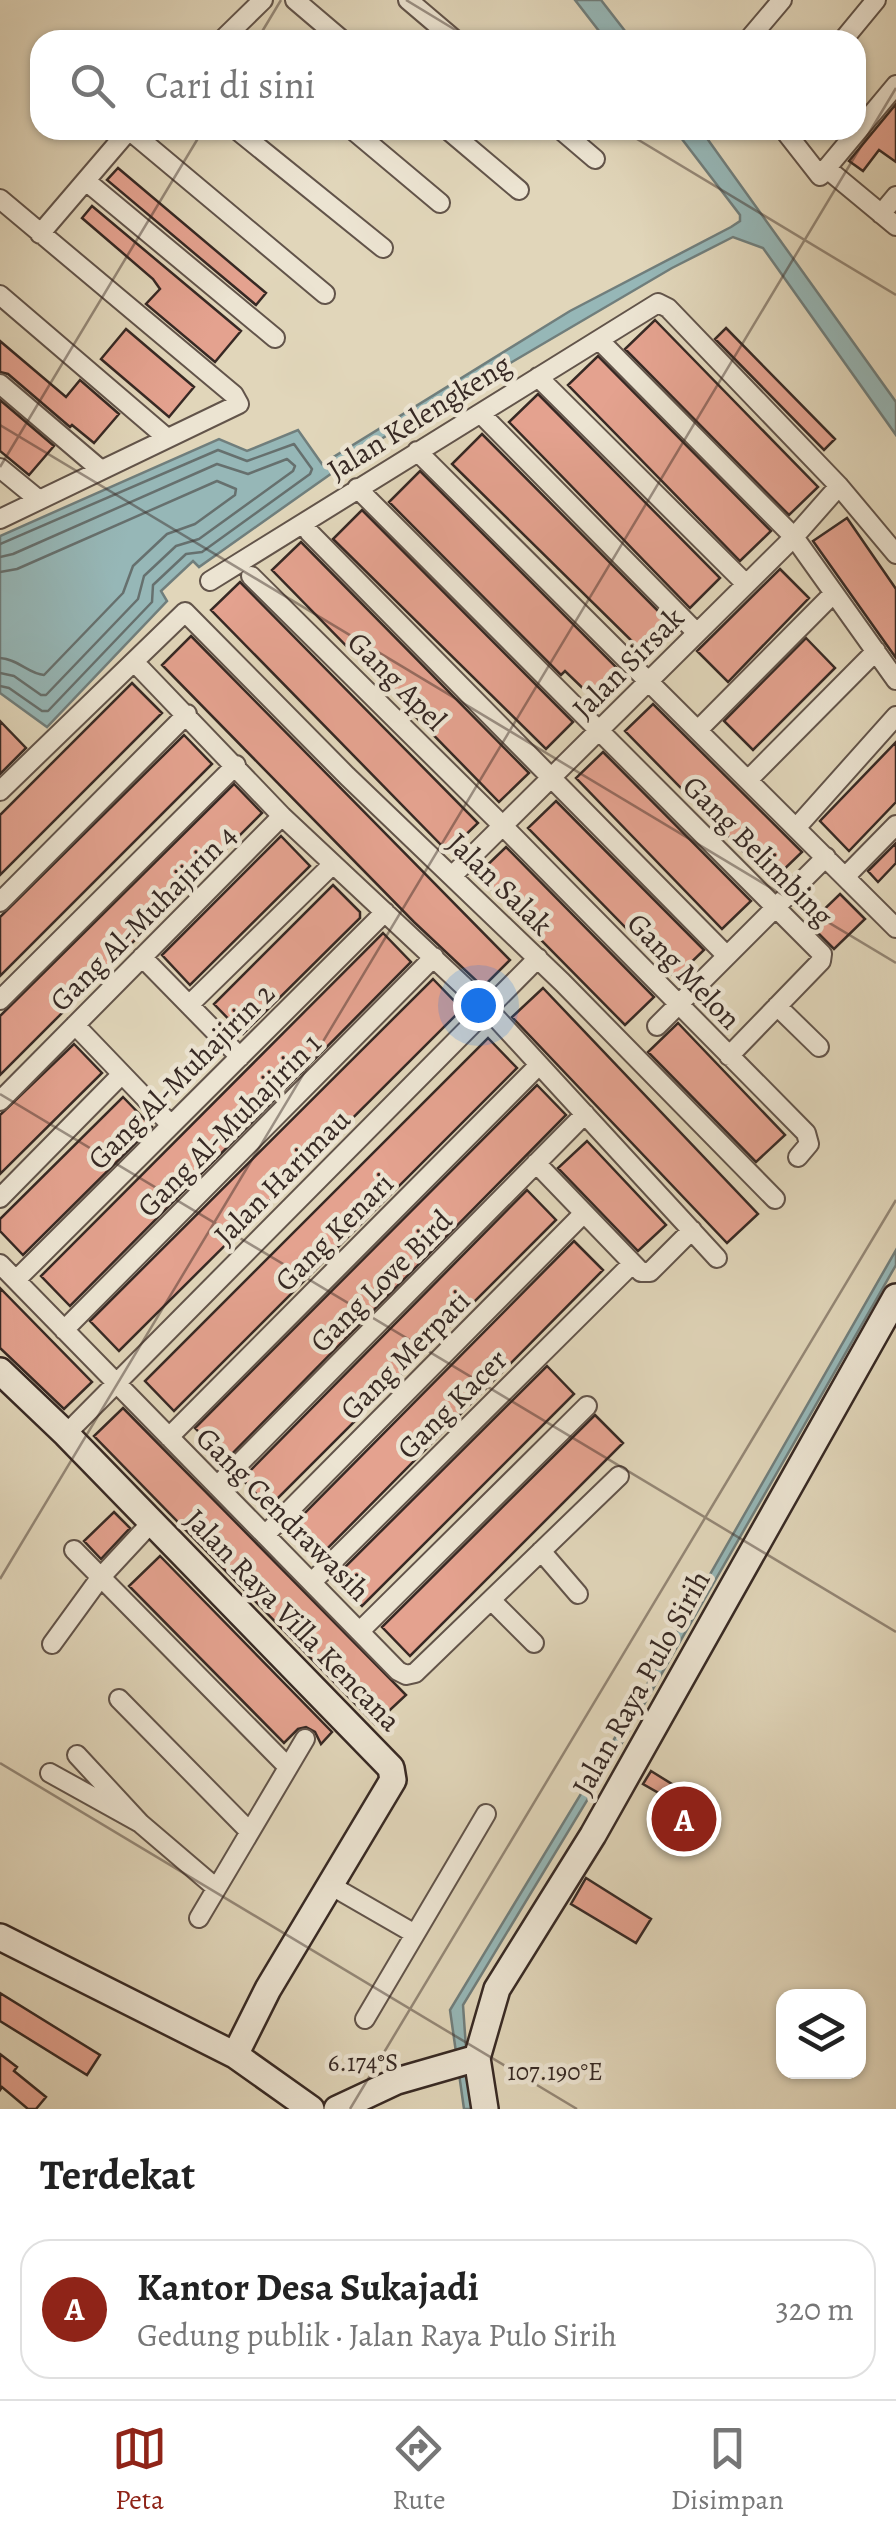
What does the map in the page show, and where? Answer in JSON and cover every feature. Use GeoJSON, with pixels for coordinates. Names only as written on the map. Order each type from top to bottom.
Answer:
{"type":"FeatureCollection","features":[{"type":"Feature","properties":{"kind":"street"},"geometry":{"type":"LineString","coordinates":[[238,30],[262,0]]}},
{"type":"Feature","properties":{"kind":"street"},"geometry":{"type":"LineString","coordinates":[[295,0],[330,30]]}},
{"type":"Feature","properties":{"kind":"street"},"geometry":{"type":"LineString","coordinates":[[408,0],[443,30]]}},
{"type":"Feature","properties":{"kind":"street"},"geometry":{"type":"LineString","coordinates":[[756,30],[782,0]]}},
{"type":"Feature","properties":{"kind":"street"},"geometry":{"type":"LineString","coordinates":[[850,30],[876,0]]}},
{"type":"Feature","properties":{"kind":"street"},"geometry":{"type":"LineString","coordinates":[[866,121],[896,85]]}},
{"type":"Feature","properties":{"kind":"street"},"geometry":{"type":"LineString","coordinates":[[40,234],[121,140]]}},
{"type":"Feature","properties":{"kind":"street"},"geometry":{"type":"LineString","coordinates":[[141,140],[324,294]]}},
{"type":"Feature","properties":{"kind":"street"},"geometry":{"type":"LineString","coordinates":[[249,140],[382,248]]}},
{"type":"Feature","properties":{"kind":"street"},"geometry":{"type":"LineString","coordinates":[[364,140],[440,202]]}},
{"type":"Feature","properties":{"kind":"street"},"geometry":{"type":"LineString","coordinates":[[460,140],[519,190]]}},
{"type":"Feature","properties":{"kind":"street"},"geometry":{"type":"LineString","coordinates":[[573,140],[595,159]]}},
{"type":"Feature","properties":{"kind":"street"},"geometry":{"type":"LineString","coordinates":[[792,140],[820,176],[850,140]]}},
{"type":"Feature","properties":{"kind":"street"},"geometry":{"type":"LineString","coordinates":[[826,168],[889,220],[896,196]]}},
{"type":"Feature","properties":{"kind":"street"},"geometry":{"type":"LineString","coordinates":[[86,181],[275,338]]}},
{"type":"Feature","properties":{"kind":"street"},"geometry":{"type":"LineString","coordinates":[[0,200],[238,399],[236,408],[0,519]]}},
{"type":"Feature","properties":{"kind":"street"},"geometry":{"type":"LineString","coordinates":[[0,295],[167,438]]}},
{"type":"Feature","properties":{"kind":"street","name":"Jalan Kelengkeng"},"geometry":{"type":"LineString","coordinates":[[210,580],[658,302],[840,486]]}},
{"type":"Feature","properties":{"kind":"street"},"geometry":{"type":"LineString","coordinates":[[600,340],[794,536],[896,680]]}},
{"type":"Feature","properties":{"kind":"street"},"geometry":{"type":"LineString","coordinates":[[538,377],[746,584]]}},
{"type":"Feature","properties":{"kind":"street"},"geometry":{"type":"LineString","coordinates":[[0,384],[101,470]]}},
{"type":"Feature","properties":{"kind":"street"},"geometry":{"type":"LineString","coordinates":[[481,414],[697,633]]}},
{"type":"Feature","properties":{"kind":"street"},"geometry":{"type":"LineString","coordinates":[[417,451],[896,928]]}},
{"type":"Feature","properties":{"kind":"street"},"geometry":{"type":"LineString","coordinates":[[0,468],[39,500]]}},
{"type":"Feature","properties":{"kind":"street"},"geometry":{"type":"LineString","coordinates":[[840,486],[896,554]]}},
{"type":"Feature","properties":{"kind":"street","name":"Jalan Sirsak"},"geometry":{"type":"LineString","coordinates":[[453,876],[840,486]]}},
{"type":"Feature","properties":{"kind":"street","name":"Gang Belimbing"},"geometry":{"type":"LineString","coordinates":[[356,488],[820,951],[822,958],[729,1056]]}},
{"type":"Feature","properties":{"kind":"street"},"geometry":{"type":"LineString","coordinates":[[308,532],[727,956]]}},
{"type":"Feature","properties":{"kind":"street","name":"Gang Apel"},"geometry":{"type":"LineString","coordinates":[[251,576],[504,826]]}},
{"type":"Feature","properties":{"kind":"street"},"geometry":{"type":"LineString","coordinates":[[698,730],[834,593]]}},
{"type":"Feature","properties":{"kind":"street","name":"Jalan Salak"},"geometry":{"type":"LineString","coordinates":[[0,791],[185,612],[347,776],[538,958],[775,1199]]}},
{"type":"Feature","properties":{"kind":"street"},"geometry":{"type":"LineString","coordinates":[[748,780],[876,651]]}},
{"type":"Feature","properties":{"kind":"street"},"geometry":{"type":"LineString","coordinates":[[141,669],[282,816],[488,1008],[716,1258]]}},
{"type":"Feature","properties":{"kind":"street"},"geometry":{"type":"LineString","coordinates":[[0,902],[188,714]]}},
{"type":"Feature","properties":{"kind":"street"},"geometry":{"type":"LineString","coordinates":[[796,828],[896,716]]}},
{"type":"Feature","properties":{"kind":"street"},"geometry":{"type":"LineString","coordinates":[[0,1000],[236,765]]}},
{"type":"Feature","properties":{"kind":"street","name":"Gang Al-Muhajirin 4"},"geometry":{"type":"LineString","coordinates":[[0,1101],[282,816]]}},
{"type":"Feature","properties":{"kind":"street"},"geometry":{"type":"LineString","coordinates":[[846,877],[896,825]]}},
{"type":"Feature","properties":{"kind":"street","name":"Gang Melon"},"geometry":{"type":"LineString","coordinates":[[504,826],[806,1133],[808,1144],[798,1156]]}},
{"type":"Feature","properties":{"kind":"street"},"geometry":{"type":"LineString","coordinates":[[658,1026],[826,858]]}},
{"type":"Feature","properties":{"kind":"street"},"geometry":{"type":"LineString","coordinates":[[189,1004],[333,864]]}},
{"type":"Feature","properties":{"kind":"street","name":"Gang Al-Muhajirin 2"},"geometry":{"type":"LineString","coordinates":[[16,1280],[384,912]]}},
{"type":"Feature","properties":{"kind":"street"},"geometry":{"type":"LineString","coordinates":[[142,957],[240,1056]]}},
{"type":"Feature","properties":{"kind":"street","name":"Gang Al-Muhajirin 1"},"geometry":{"type":"LineString","coordinates":[[64,1330],[434,958]]}},
{"type":"Feature","properties":{"kind":"street","name":"Jalan Harimau"},"geometry":{"type":"LineString","coordinates":[[66,1434],[538,958]]}},
{"type":"Feature","properties":{"kind":"street"},"geometry":{"type":"LineString","coordinates":[[777,1006],[819,1047]]}},
{"type":"Feature","properties":{"kind":"street"},"geometry":{"type":"LineString","coordinates":[[75,1025],[171,1125]]}},
{"type":"Feature","properties":{"kind":"street","name":"Gang Kenari"},"geometry":{"type":"LineString","coordinates":[[168,1438],[540,1065]]}},
{"type":"Feature","properties":{"kind":"street"},"geometry":{"type":"LineString","coordinates":[[0,1198],[122,1074]]}},
{"type":"Feature","properties":{"kind":"street","name":"Gang Love Bird"},"geometry":{"type":"LineString","coordinates":[[216,1486],[584,1114]]}},
{"type":"Feature","properties":{"kind":"street"},"geometry":{"type":"LineString","coordinates":[[536,1163],[640,1272],[650,1272],[692,1230]]}},
{"type":"Feature","properties":{"kind":"street","name":"Gang Merpati"},"geometry":{"type":"LineString","coordinates":[[265,1535],[583,1214]]}},
{"type":"Feature","properties":{"kind":"street","name":"Gang Cendrawasih"},"geometry":{"type":"LineString","coordinates":[[0,1264],[398,1671],[415,1673],[491,1600]]}},
{"type":"Feature","properties":{"kind":"street","name":"Gang Kacer"},"geometry":{"type":"LineString","coordinates":[[312,1582],[632,1265]]}},
{"type":"Feature","properties":{"kind":"street","name":"Jalan Raya Pulo Sirih"},"geometry":{"type":"LineString","coordinates":[[485,2109],[467,2061],[497,1990],[593,1835],[896,1297]]}},
{"type":"Feature","properties":{"kind":"street","name":"Jalan Raya Villa Kencana"},"geometry":{"type":"LineString","coordinates":[[0,1370],[391,1768],[393,1780],[268,1990],[235,2055]]}},
{"type":"Feature","properties":{"kind":"street"},"geometry":{"type":"LineString","coordinates":[[360,1631],[586,1406]]}},
{"type":"Feature","properties":{"kind":"street"},"geometry":{"type":"LineString","coordinates":[[534,1643],[491,1600],[620,1476]]}},
{"type":"Feature","properties":{"kind":"street"},"geometry":{"type":"LineString","coordinates":[[52,1644],[100,1578],[152,1522]]}},
{"type":"Feature","properties":{"kind":"street"},"geometry":{"type":"LineString","coordinates":[[74,1550],[288,1767]]}},
{"type":"Feature","properties":{"kind":"street"},"geometry":{"type":"LineString","coordinates":[[541,1552],[578,1594]]}},
{"type":"Feature","properties":{"kind":"street"},"geometry":{"type":"LineString","coordinates":[[119,1699],[250,1832]]}},
{"type":"Feature","properties":{"kind":"street"},"geometry":{"type":"LineString","coordinates":[[199,1918],[305,1739]]}},
{"type":"Feature","properties":{"kind":"street"},"geometry":{"type":"LineString","coordinates":[[77,1756],[140,1824],[216,1887]]}},
{"type":"Feature","properties":{"kind":"street"},"geometry":{"type":"LineString","coordinates":[[50,1774],[140,1824]]}},
{"type":"Feature","properties":{"kind":"street"},"geometry":{"type":"LineString","coordinates":[[365,2019],[486,1814]]}},
{"type":"Feature","properties":{"kind":"street"},"geometry":{"type":"LineString","coordinates":[[330,1884],[415,1934]]}},
{"type":"Feature","properties":{"kind":"street"},"geometry":{"type":"LineString","coordinates":[[0,1937],[235,2055],[311,2109]]}},
{"type":"Feature","properties":{"kind":"street"},"geometry":{"type":"LineString","coordinates":[[337,2109],[397,2080],[467,2061]]}},
{"type":"Feature","properties":{"kind":"water"},"geometry":{"type":"Polygon","coordinates":[[[575,0],[601,0],[624,30],[598,30],[575,0]]]}},
{"type":"Feature","properties":{"kind":"water"},"geometry":{"type":"Polygon","coordinates":[[[683,140],[708,140],[896,402],[896,435],[763,248],[733,237],[672,268],[376,442],[199,567],[193,561],[161,591],[167,601],[47,727],[0,693],[0,536],[219,439],[247,451],[298,430],[322,464],[570,311],[731,227],[740,221],[740,215],[683,140]]]}},
{"type":"Feature","properties":{"kind":"water"},"geometry":{"type":"Polygon","coordinates":[[[896,1250],[896,1265],[623,1741],[463,2005],[473,2109],[464,2109],[450,2010],[642,1693],[896,1250]]]}},
{"type":"Feature","properties":{"kind":"building"},"geometry":{"type":"Polygon","coordinates":[[[896,104],[896,162],[879,150],[863,171],[849,161],[896,104]]]}},
{"type":"Feature","properties":{"kind":"building"},"geometry":{"type":"Polygon","coordinates":[[[118,168],[266,293],[256,305],[107,180],[118,168]]]}},
{"type":"Feature","properties":{"kind":"building"},"geometry":{"type":"Polygon","coordinates":[[[92,206],[241,331],[215,362],[146,304],[160,289],[82,218],[92,206]]]}},
{"type":"Feature","properties":{"kind":"building"},"geometry":{"type":"Polygon","coordinates":[[[655,320],[818,487],[789,515],[625,349],[655,320]]]}},
{"type":"Feature","properties":{"kind":"building"},"geometry":{"type":"Polygon","coordinates":[[[726,328],[835,439],[824,450],[715,339],[726,328]]]}},
{"type":"Feature","properties":{"kind":"building"},"geometry":{"type":"Polygon","coordinates":[[[126,329],[194,387],[169,417],[101,359],[126,329]]]}},
{"type":"Feature","properties":{"kind":"building"},"geometry":{"type":"Polygon","coordinates":[[[0,341],[66,397],[80,380],[119,414],[94,443],[8,374],[0,372],[0,341]]]}},
{"type":"Feature","properties":{"kind":"building"},"geometry":{"type":"Polygon","coordinates":[[[598,356],[771,531],[740,561],[568,385],[598,356]]]}},
{"type":"Feature","properties":{"kind":"building"},"geometry":{"type":"Polygon","coordinates":[[[538,394],[720,578],[690,608],[509,422],[538,394]]]}},
{"type":"Feature","properties":{"kind":"building"},"geometry":{"type":"Polygon","coordinates":[[[0,400],[54,446],[29,475],[0,451],[0,400]]]}},
{"type":"Feature","properties":{"kind":"building"},"geometry":{"type":"Polygon","coordinates":[[[482,434],[674,627],[646,655],[452,464],[482,434]]]}},
{"type":"Feature","properties":{"kind":"building"},"geometry":{"type":"Polygon","coordinates":[[[420,471],[622,673],[595,700],[565,671],[561,675],[389,502],[420,471]]]}},
{"type":"Feature","properties":{"kind":"building"},"geometry":{"type":"Polygon","coordinates":[[[362,510],[573,722],[546,749],[333,539],[362,510]]]}},
{"type":"Feature","properties":{"kind":"building"},"geometry":{"type":"Polygon","coordinates":[[[847,518],[896,589],[896,658],[813,541],[847,518]]]}},
{"type":"Feature","properties":{"kind":"building"},"geometry":{"type":"Polygon","coordinates":[[[301,542],[529,773],[499,802],[272,570],[301,542]]]}},
{"type":"Feature","properties":{"kind":"building"},"geometry":{"type":"Polygon","coordinates":[[[780,569],[809,598],[728,682],[697,651],[780,569]]]}},
{"type":"Feature","properties":{"kind":"building"},"geometry":{"type":"Polygon","coordinates":[[[240,582],[478,823],[448,852],[211,610],[240,582]]]}},
{"type":"Feature","properties":{"kind":"building"},"geometry":{"type":"Polygon","coordinates":[[[191,636],[510,960],[483,987],[162,665],[191,636]]]}},
{"type":"Feature","properties":{"kind":"building"},"geometry":{"type":"Polygon","coordinates":[[[806,638],[835,668],[753,750],[724,721],[806,638]]]}},
{"type":"Feature","properties":{"kind":"building"},"geometry":{"type":"Polygon","coordinates":[[[132,683],[162,713],[0,875],[0,815],[132,683]]]}},
{"type":"Feature","properties":{"kind":"building"},"geometry":{"type":"Polygon","coordinates":[[[653,704],[802,852],[772,881],[625,731],[653,704]]]}},
{"type":"Feature","properties":{"kind":"building"},"geometry":{"type":"Polygon","coordinates":[[[0,721],[26,748],[0,774],[0,721]]]}},
{"type":"Feature","properties":{"kind":"building"},"geometry":{"type":"Polygon","coordinates":[[[184,735],[212,764],[0,976],[0,917],[184,735]]]}},
{"type":"Feature","properties":{"kind":"building"},"geometry":{"type":"Polygon","coordinates":[[[896,742],[896,802],[849,851],[820,821],[896,742]]]}},
{"type":"Feature","properties":{"kind":"building"},"geometry":{"type":"Polygon","coordinates":[[[603,752],[751,901],[722,929],[576,778],[603,752]]]}},
{"type":"Feature","properties":{"kind":"building"},"geometry":{"type":"Polygon","coordinates":[[[234,784],[262,813],[0,1075],[0,1016],[234,784]]]}},
{"type":"Feature","properties":{"kind":"building"},"geometry":{"type":"Polygon","coordinates":[[[556,801],[704,950],[675,978],[528,828],[556,801]]]}},
{"type":"Feature","properties":{"kind":"building"},"geometry":{"type":"Polygon","coordinates":[[[281,836],[310,866],[190,985],[162,955],[281,836]]]}},
{"type":"Feature","properties":{"kind":"building"},"geometry":{"type":"Polygon","coordinates":[[[896,843],[896,863],[878,882],[868,871],[896,843]]]}},
{"type":"Feature","properties":{"kind":"building"},"geometry":{"type":"Polygon","coordinates":[[[506,847],[654,997],[625,1025],[477,875],[506,847]]]}},
{"type":"Feature","properties":{"kind":"building"},"geometry":{"type":"Polygon","coordinates":[[[333,885],[360,912],[360,918],[243,1034],[214,1004],[333,885]]]}},
{"type":"Feature","properties":{"kind":"building"},"geometry":{"type":"Polygon","coordinates":[[[840,894],[865,919],[834,949],[809,924],[840,894]]]}},
{"type":"Feature","properties":{"kind":"building"},"geometry":{"type":"Polygon","coordinates":[[[383,933],[411,962],[70,1306],[41,1276],[383,933]]]}},
{"type":"Feature","properties":{"kind":"building"},"geometry":{"type":"Polygon","coordinates":[[[433,979],[462,1009],[119,1351],[90,1321],[433,979]]]}},
{"type":"Feature","properties":{"kind":"building"},"geometry":{"type":"Polygon","coordinates":[[[543,988],[758,1214],[727,1243],[512,1017],[543,988]]]}},
{"type":"Feature","properties":{"kind":"building"},"geometry":{"type":"Polygon","coordinates":[[[678,1023],[785,1135],[756,1162],[648,1052],[678,1023]]]}},
{"type":"Feature","properties":{"kind":"building"},"geometry":{"type":"Polygon","coordinates":[[[488,1038],[517,1068],[174,1411],[145,1381],[488,1038]]]}},
{"type":"Feature","properties":{"kind":"building"},"geometry":{"type":"Polygon","coordinates":[[[74,1044],[102,1073],[0,1174],[0,1115],[74,1044]]]}},
{"type":"Feature","properties":{"kind":"building"},"geometry":{"type":"Polygon","coordinates":[[[537,1085],[566,1115],[226,1460],[195,1428],[537,1085]]]}},
{"type":"Feature","properties":{"kind":"building"},"geometry":{"type":"Polygon","coordinates":[[[123,1097],[152,1127],[23,1255],[0,1231],[0,1219],[123,1097]]]}},
{"type":"Feature","properties":{"kind":"building"},"geometry":{"type":"Polygon","coordinates":[[[587,1141],[666,1225],[638,1251],[558,1168],[587,1141]]]}},
{"type":"Feature","properties":{"kind":"building"},"geometry":{"type":"Polygon","coordinates":[[[527,1190],[556,1220],[269,1507],[242,1479],[527,1190]]]}},
{"type":"Feature","properties":{"kind":"building"},"geometry":{"type":"Polygon","coordinates":[[[574,1241],[603,1270],[318,1558],[289,1529],[574,1241]]]}},
{"type":"Feature","properties":{"kind":"building"},"geometry":{"type":"Polygon","coordinates":[[[0,1288],[92,1382],[64,1409],[0,1348],[0,1288]]]}},
{"type":"Feature","properties":{"kind":"building"},"geometry":{"type":"Polygon","coordinates":[[[547,1366],[574,1394],[362,1606],[334,1578],[547,1366]]]}},
{"type":"Feature","properties":{"kind":"building"},"geometry":{"type":"Polygon","coordinates":[[[123,1408],[406,1695],[375,1724],[94,1436],[123,1408]]]}},
{"type":"Feature","properties":{"kind":"building"},"geometry":{"type":"Polygon","coordinates":[[[595,1415],[623,1443],[410,1656],[382,1627],[595,1415]]]}},
{"type":"Feature","properties":{"kind":"building"},"geometry":{"type":"Polygon","coordinates":[[[114,1512],[130,1528],[101,1559],[84,1541],[114,1512]]]}},
{"type":"Feature","properties":{"kind":"building"},"geometry":{"type":"Polygon","coordinates":[[[160,1556],[332,1732],[321,1744],[315,1732],[306,1727],[298,1729],[284,1743],[129,1586],[160,1556]]]}},
{"type":"Feature","properties":{"kind":"building"},"geometry":{"type":"Polygon","coordinates":[[[651,1771],[709,1807],[684,1848],[659,1832],[676,1803],[643,1784],[651,1771]]]}},
{"type":"Feature","properties":{"kind":"building"},"geometry":{"type":"Polygon","coordinates":[[[586,1878],[651,1919],[636,1943],[571,1904],[586,1878]]]}},
{"type":"Feature","properties":{"kind":"building"},"geometry":{"type":"Polygon","coordinates":[[[0,1993],[100,2055],[87,2075],[0,2021],[0,1993]]]}},
{"type":"Feature","properties":{"kind":"building"},"geometry":{"type":"Polygon","coordinates":[[[0,2054],[46,2097],[36,2109],[28,2109],[2,2087],[0,2090],[0,2054]]]}},
{"type":"Feature","properties":{"kind":"place","name":"Kantor Desa Sukajadi"},"geometry":{"type":"Point","coordinates":[684,1819]}}]}
